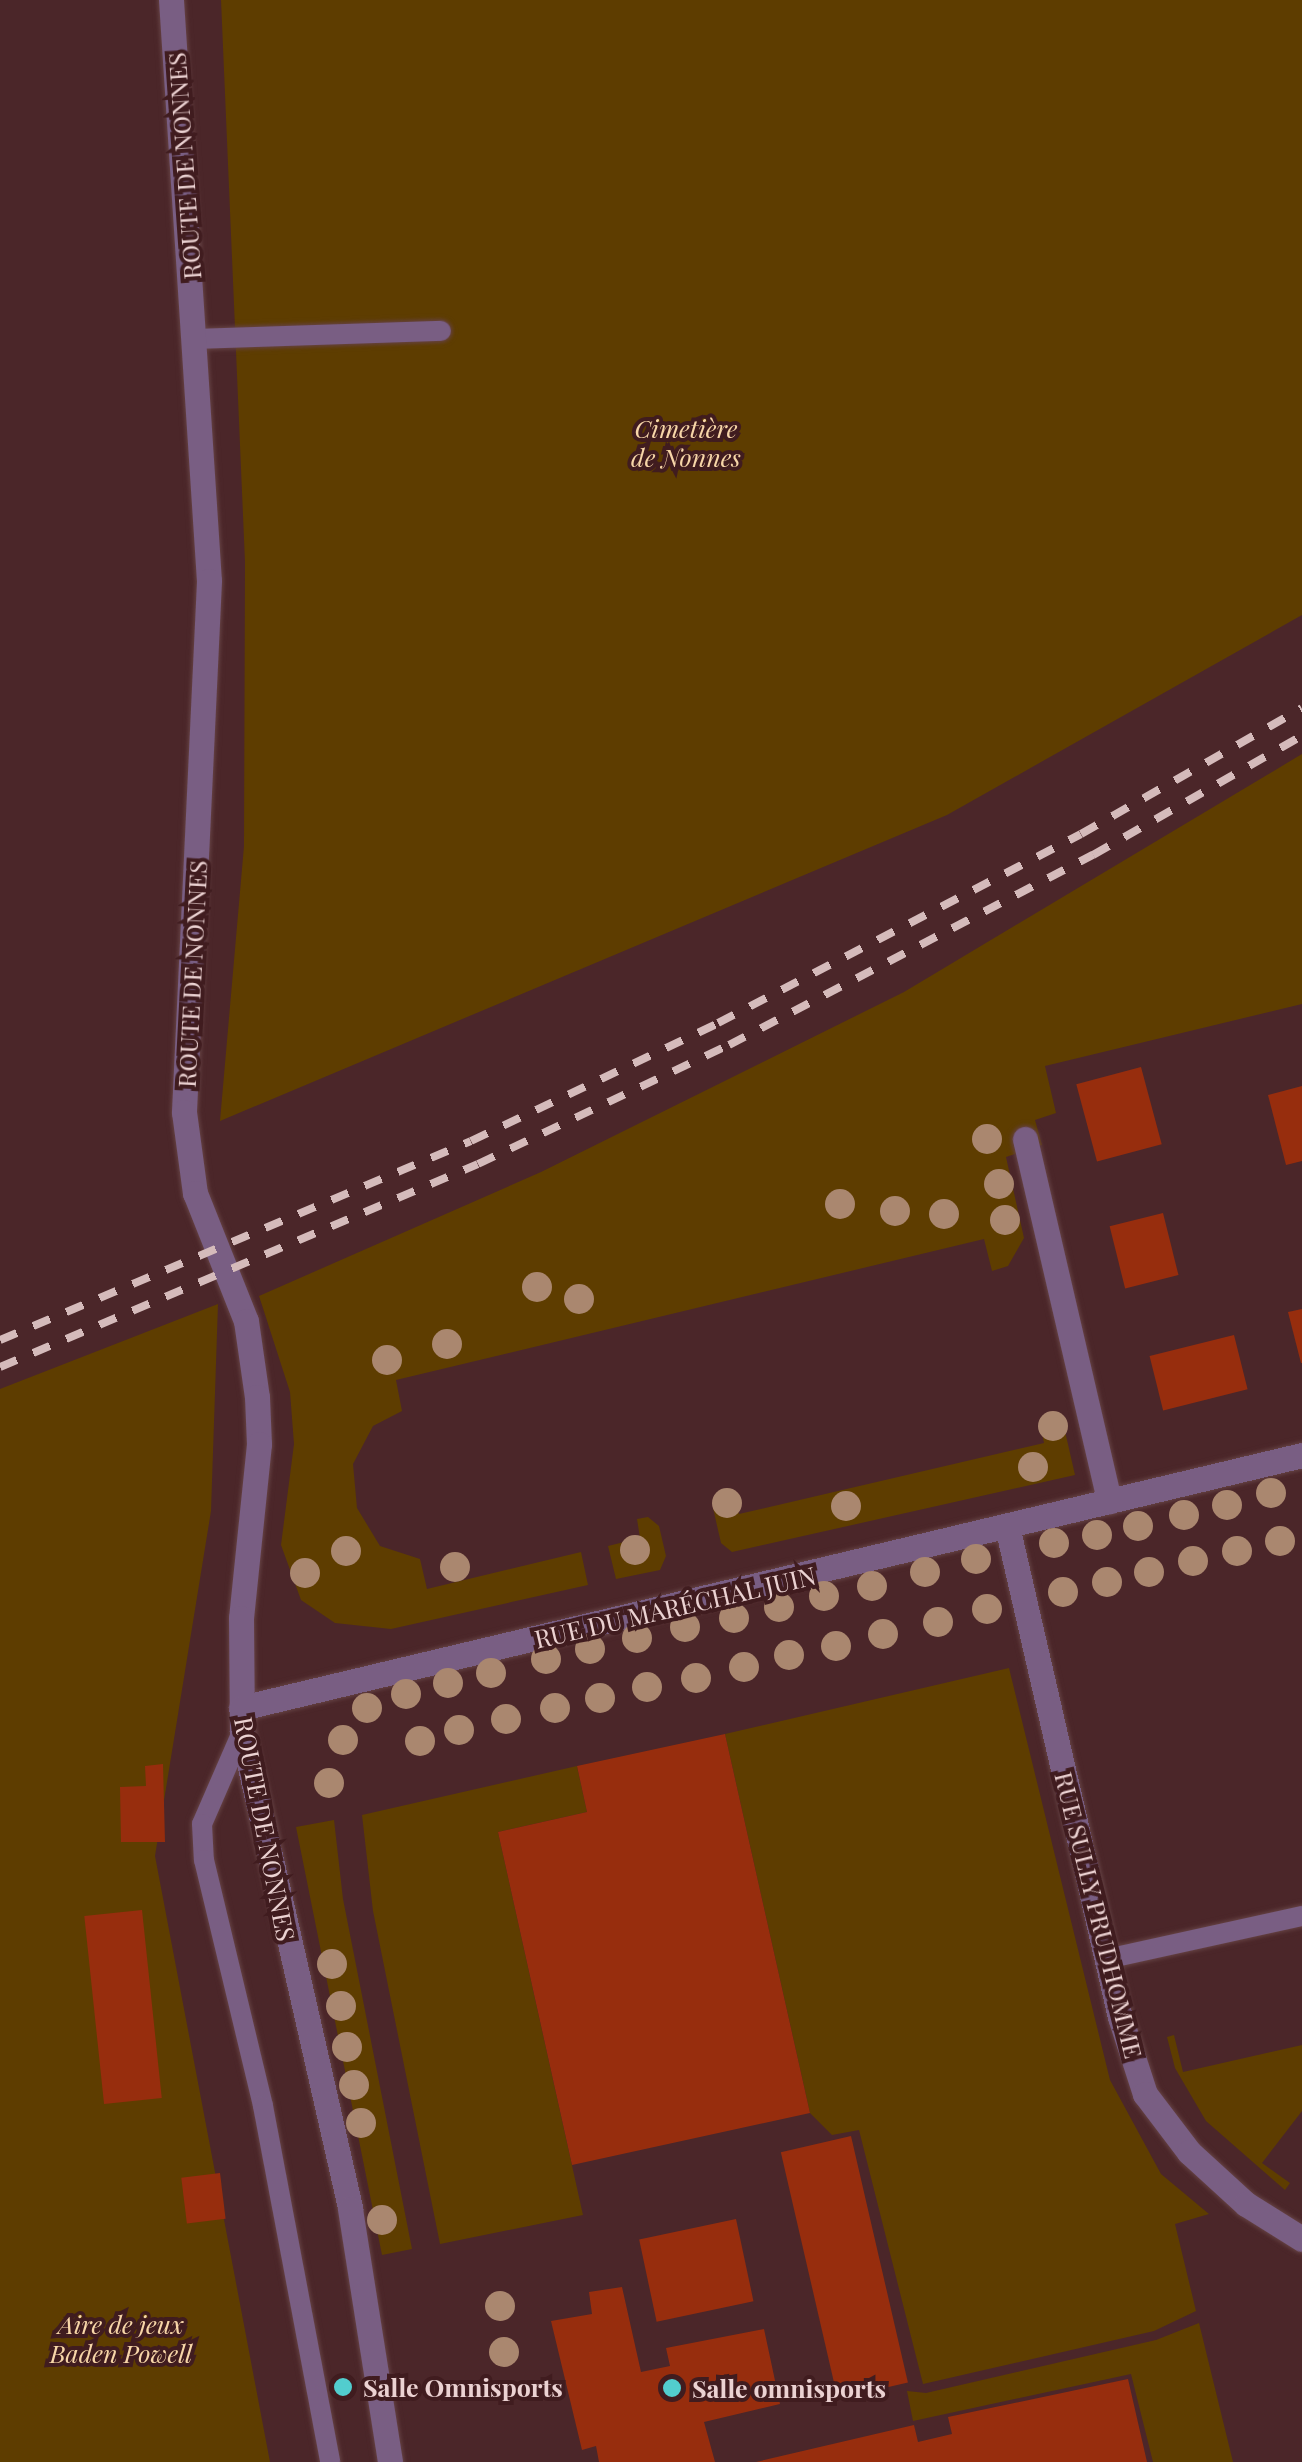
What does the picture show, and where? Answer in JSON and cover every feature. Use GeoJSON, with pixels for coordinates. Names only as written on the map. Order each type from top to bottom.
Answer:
{"type":"FeatureCollection","features":[{"type":"Feature","properties":{"kind":"street","name":"ROUTE DE NONNES"},"geometry":{"type":"LineString","coordinates":[[171,0],[197,340],[209,581],[184,1112],[194,1193],[246,1321],[257,1397],[241,1720],[350,2209],[390,2462]]}},
{"type":"Feature","properties":{"kind":"street"},"geometry":{"type":"LineString","coordinates":[[1025,1139],[1109,1501]]}},
{"type":"Feature","properties":{"kind":"street","name":"RUE DU MARÉCHAL JUIN"},"geometry":{"type":"LineString","coordinates":[[241,1720],[1302,1455]]}},
{"type":"Feature","properties":{"kind":"street","name":"RUE SULLY PRUDHOMME"},"geometry":{"type":"LineString","coordinates":[[1007,1526],[1106,1959],[1145,2094],[1203,2165],[1246,2204],[1302,2239]]}},
{"type":"Feature","properties":{"kind":"lane"},"geometry":{"type":"LineString","coordinates":[[197,340],[440,331]]}},
{"type":"Feature","properties":{"kind":"lane"},"geometry":{"type":"LineString","coordinates":[[241,1720],[202,1824],[204,1860],[263,2106],[330,2462]]}},
{"type":"Feature","properties":{"kind":"lane"},"geometry":{"type":"LineString","coordinates":[[1106,1959],[1302,1916]]}},
{"type":"Feature","properties":{"kind":"green space","name":"Cimetière de Nonnes"},"geometry":{"type":"Polygon","coordinates":[[[221,0],[1302,0],[1302,615],[947,815],[220,1121],[244,846],[245,562],[221,0]]]}},
{"type":"Feature","properties":{"kind":"green space"},"geometry":{"type":"Polygon","coordinates":[[[1302,754],[1302,1004],[1045,1066],[1056,1113],[1035,1120],[1042,1145],[1006,1157],[1024,1238],[1008,1266],[992,1271],[984,1239],[396,1380],[402,1411],[373,1426],[353,1464],[357,1508],[380,1546],[420,1559],[427,1589],[581,1552],[588,1585],[391,1629],[335,1623],[301,1600],[281,1545],[294,1444],[290,1392],[259,1296],[541,1172],[904,992],[1302,754]]]}},
{"type":"Feature","properties":{"kind":"green space","name":"Aire de jeux Baden Powell"},"geometry":{"type":"Polygon","coordinates":[[[218,1304],[211,1511],[155,1856],[270,2462],[0,2462],[0,1389],[218,1304]]]}},
{"type":"Feature","properties":{"kind":"green space"},"geometry":{"type":"Polygon","coordinates":[[[1062,1418],[1075,1475],[732,1552],[721,1543],[713,1508],[720,1497],[733,1493],[739,1514],[1044,1443],[1040,1423],[1062,1418]]]}},
{"type":"Feature","properties":{"kind":"green space"},"geometry":{"type":"Polygon","coordinates":[[[648,1517],[659,1526],[666,1556],[660,1570],[616,1579],[608,1546],[640,1538],[637,1519],[648,1517]]]}},
{"type":"Feature","properties":{"kind":"green space"},"geometry":{"type":"Polygon","coordinates":[[[1009,1668],[1110,2080],[1161,2174],[1209,2214],[1175,2224],[1196,2311],[1154,2331],[923,2384],[859,2130],[832,2135],[810,2113],[725,1734],[1009,1668]]]}},
{"type":"Feature","properties":{"kind":"green space"},"geometry":{"type":"Polygon","coordinates":[[[577,1766],[587,1812],[498,1832],[583,2215],[440,2244],[373,1911],[362,1815],[577,1766]]]}},
{"type":"Feature","properties":{"kind":"green space"},"geometry":{"type":"Polygon","coordinates":[[[334,1820],[343,1899],[412,2249],[382,2255],[296,1827],[334,1820]]]}},
{"type":"Feature","properties":{"kind":"green space"},"geometry":{"type":"Polygon","coordinates":[[[1174,2035],[1183,2072],[1302,2045],[1302,2111],[1262,2163],[1290,2183],[1285,2190],[1206,2121],[1175,2068],[1167,2037],[1174,2035]]]}},
{"type":"Feature","properties":{"kind":"green space"},"geometry":{"type":"Polygon","coordinates":[[[1199,2323],[1233,2462],[1153,2462],[1131,2374],[913,2421],[907,2391],[926,2393],[1156,2340],[1199,2323]]]}},
{"type":"Feature","properties":{"kind":"building"},"geometry":{"type":"Polygon","coordinates":[[[1141,1067],[1162,1144],[1097,1162],[1076,1084],[1141,1067]]]}},
{"type":"Feature","properties":{"kind":"building"},"geometry":{"type":"Polygon","coordinates":[[[1302,1086],[1302,1161],[1286,1165],[1268,1095],[1302,1086]]]}},
{"type":"Feature","properties":{"kind":"building"},"geometry":{"type":"Polygon","coordinates":[[[1163,1213],[1178,1275],[1125,1288],[1110,1226],[1163,1213]]]}},
{"type":"Feature","properties":{"kind":"building"},"geometry":{"type":"Polygon","coordinates":[[[1302,1309],[1302,1363],[1301,1363],[1288,1312],[1302,1309]]]}},
{"type":"Feature","properties":{"kind":"building"},"geometry":{"type":"Polygon","coordinates":[[[1234,1335],[1248,1389],[1163,1410],[1150,1356],[1234,1335]]]}},
{"type":"Feature","properties":{"kind":"building"},"geometry":{"type":"Polygon","coordinates":[[[725,1734],[810,2113],[572,2165],[498,1832],[587,1812],[577,1766],[725,1734]]]}},
{"type":"Feature","properties":{"kind":"building"},"geometry":{"type":"Polygon","coordinates":[[[163,1764],[165,1842],[121,1842],[120,1787],[146,1786],[145,1766],[163,1764]]]}},
{"type":"Feature","properties":{"kind":"building"},"geometry":{"type":"Polygon","coordinates":[[[142,1910],[162,2098],[104,2104],[84,1916],[142,1910]]]}},
{"type":"Feature","properties":{"kind":"building"},"geometry":{"type":"Polygon","coordinates":[[[851,2136],[908,2383],[838,2399],[781,2152],[851,2136]]]}},
{"type":"Feature","properties":{"kind":"building"},"geometry":{"type":"Polygon","coordinates":[[[220,2173],[226,2219],[187,2223],[181,2178],[220,2173]]]}},
{"type":"Feature","properties":{"kind":"building"},"geometry":{"type":"Polygon","coordinates":[[[736,2219],[753,2301],[657,2322],[639,2240],[736,2219]]]}},
{"type":"Feature","properties":{"kind":"building","name":"Salle omnisports"},"geometry":{"type":"Polygon","coordinates":[[[622,2287],[641,2372],[670,2366],[666,2348],[764,2329],[780,2404],[704,2422],[715,2462],[599,2462],[596,2446],[582,2450],[551,2321],[592,2314],[589,2292],[622,2287]]]}},
{"type":"Feature","properties":{"kind":"building","name":"Salle omnisports"},"geometry":{"type":"Polygon","coordinates":[[[1128,2379],[1147,2462],[756,2462],[914,2425],[918,2442],[952,2434],[948,2417],[1128,2379]]]}},
{"type":"Feature","properties":{"kind":"railway"},"geometry":{"type":"LineString","coordinates":[[0,1340],[471,1141],[718,1023],[1081,834],[1302,708]]}},
{"type":"Feature","properties":{"kind":"railway"},"geometry":{"type":"LineString","coordinates":[[0,1367],[478,1164],[729,1045],[1093,855],[1302,736]]}},
{"type":"Feature","properties":{"kind":"place","name":"Salle Omnisports"},"geometry":{"type":"Point","coordinates":[343,2387]}},
{"type":"Feature","properties":{"kind":"place","name":"Salle omnisports"},"geometry":{"type":"Point","coordinates":[672,2388]}}]}
